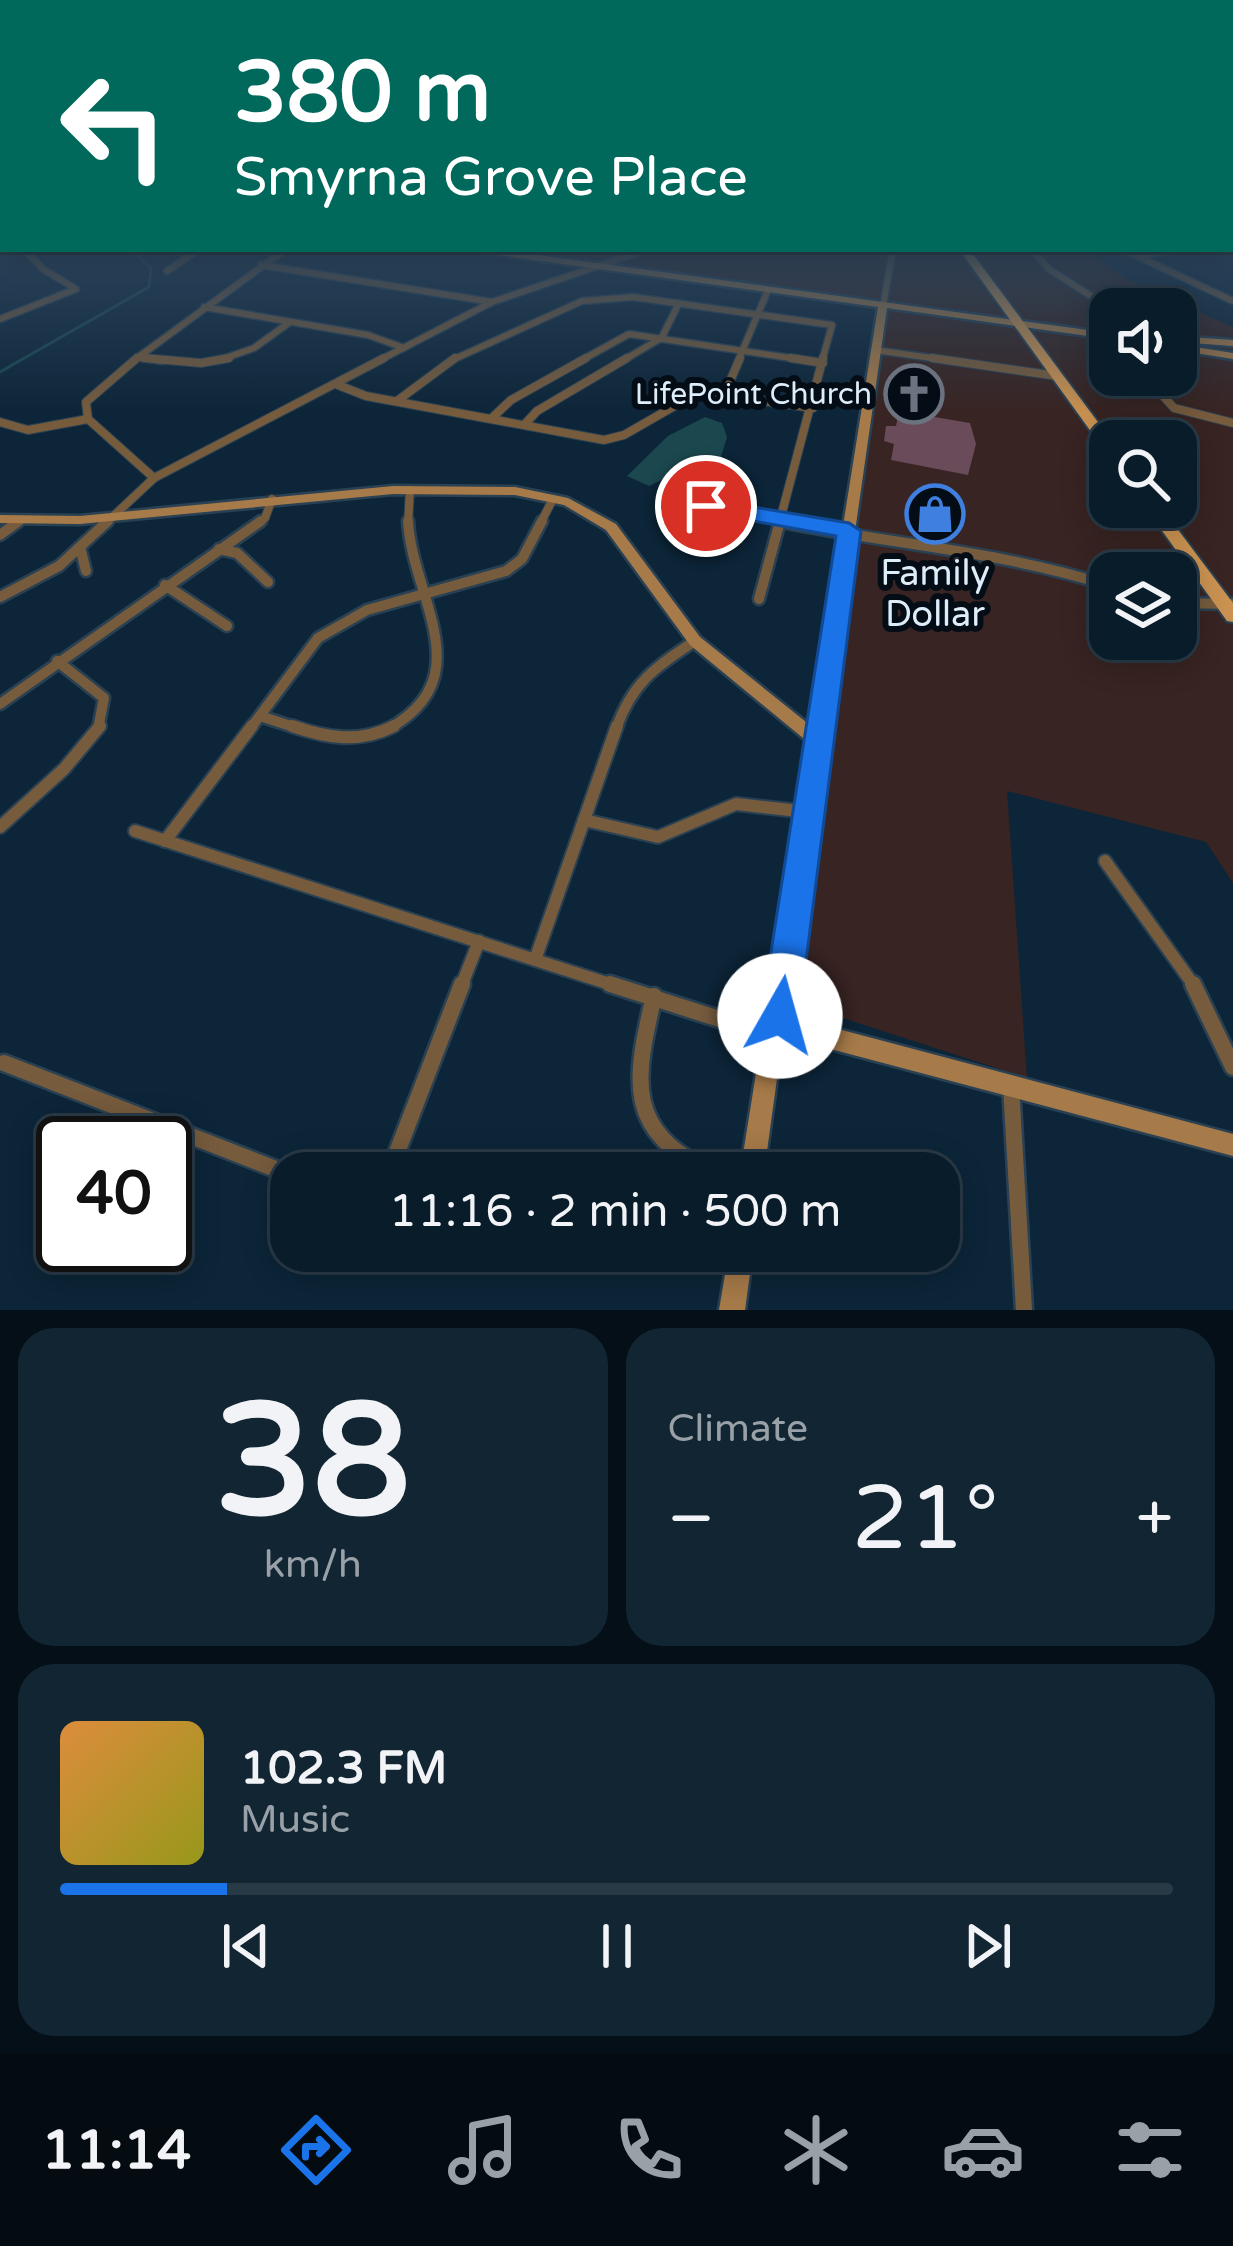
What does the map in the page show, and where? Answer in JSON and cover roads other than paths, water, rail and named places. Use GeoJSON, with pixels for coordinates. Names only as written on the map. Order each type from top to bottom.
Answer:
{"type":"FeatureCollection","features":[{"type":"Feature","properties":{"kind":"main road"},"geometry":{"type":"LineString","coordinates":[[996,292],[1089,420]]}},
{"type":"Feature","properties":{"kind":"main road"},"geometry":{"type":"LineString","coordinates":[[1169,528],[1230,608]]}},
{"type":"Feature","properties":{"kind":"street"},"geometry":{"type":"LineString","coordinates":[[0,319],[68,292]]}},
{"type":"Feature","properties":{"kind":"street"},"geometry":{"type":"LineString","coordinates":[[88,419],[90,394],[224,292]]}},
{"type":"Feature","properties":{"kind":"street"},"geometry":{"type":"LineString","coordinates":[[430,292],[492,302]]}},
{"type":"Feature","properties":{"kind":"street"},"geometry":{"type":"LineString","coordinates":[[0,597],[59,566],[154,478],[517,292]]}},
{"type":"Feature","properties":{"kind":"street"},"geometry":{"type":"LineString","coordinates":[[725,393],[762,292]]}},
{"type":"Feature","properties":{"kind":"street"},"geometry":{"type":"LineString","coordinates":[[785,292],[1089,332]]}},
{"type":"Feature","properties":{"kind":"street"},"geometry":{"type":"LineString","coordinates":[[756,1152],[886,292]]}},
{"type":"Feature","properties":{"kind":"street"},"geometry":{"type":"LineString","coordinates":[[397,401],[439,368],[558,307],[622,297],[832,325],[759,599]]}},
{"type":"Feature","properties":{"kind":"street"},"geometry":{"type":"LineString","coordinates":[[525,424],[537,411],[660,339],[679,304]]}},
{"type":"Feature","properties":{"kind":"street"},"geometry":{"type":"LineString","coordinates":[[204,307],[368,335],[404,348]]}},
{"type":"Feature","properties":{"kind":"street"},"geometry":{"type":"LineString","coordinates":[[137,357],[216,365],[260,348],[290,322]]}},
{"type":"Feature","properties":{"kind":"street"},"geometry":{"type":"LineString","coordinates":[[492,418],[511,400],[628,334],[823,363]]}},
{"type":"Feature","properties":{"kind":"street"},"geometry":{"type":"LineString","coordinates":[[1197,345],[1233,349]]}},
{"type":"Feature","properties":{"kind":"street"},"geometry":{"type":"LineString","coordinates":[[875,350],[1057,376]]}},
{"type":"Feature","properties":{"kind":"street"},"geometry":{"type":"LineString","coordinates":[[338,385],[397,401],[609,440],[690,394],[725,393],[813,408]]}},
{"type":"Feature","properties":{"kind":"street"},"geometry":{"type":"LineString","coordinates":[[1163,396],[1174,408],[1233,423]]}},
{"type":"Feature","properties":{"kind":"street"},"geometry":{"type":"LineString","coordinates":[[0,422],[28,430],[88,419],[120,438],[137,465],[154,478]]}},
{"type":"Feature","properties":{"kind":"street"},"geometry":{"type":"LineString","coordinates":[[0,519],[116,516],[410,490],[497,490],[553,499],[586,508],[611,527],[695,640],[818,741]]}},
{"type":"Feature","properties":{"kind":"street"},"geometry":{"type":"LineString","coordinates":[[260,716],[342,739],[373,735],[406,720],[425,698],[438,664],[438,632],[422,595],[405,512],[410,490]]}},
{"type":"Feature","properties":{"kind":"street"},"geometry":{"type":"LineString","coordinates":[[0,704],[265,518],[272,499]]}},
{"type":"Feature","properties":{"kind":"street"},"geometry":{"type":"LineString","coordinates":[[164,841],[308,647],[329,629],[367,610],[506,571],[522,559],[553,499]]}},
{"type":"Feature","properties":{"kind":"street"},"geometry":{"type":"LineString","coordinates":[[706,506],[849,534],[1029,554],[1089,575]]}},
{"type":"Feature","properties":{"kind":"street"},"geometry":{"type":"LineString","coordinates":[[0,535],[20,521]]}},
{"type":"Feature","properties":{"kind":"street"},"geometry":{"type":"LineString","coordinates":[[80,547],[86,550],[86,571]]}},
{"type":"Feature","properties":{"kind":"street"},"geometry":{"type":"LineString","coordinates":[[219,549],[237,553],[268,582]]}},
{"type":"Feature","properties":{"kind":"street"},"geometry":{"type":"LineString","coordinates":[[165,585],[227,626]]}},
{"type":"Feature","properties":{"kind":"street"},"geometry":{"type":"LineString","coordinates":[[1197,603],[1230,608]]}},
{"type":"Feature","properties":{"kind":"street"},"geometry":{"type":"LineString","coordinates":[[536,958],[628,694],[646,673],[695,640]]}},
{"type":"Feature","properties":{"kind":"street"},"geometry":{"type":"LineString","coordinates":[[0,827],[78,754],[104,719],[106,704],[99,691],[57,661]]}},
{"type":"Feature","properties":{"kind":"street"},"geometry":{"type":"LineString","coordinates":[[584,820],[658,837],[736,804],[808,812]]}},
{"type":"Feature","properties":{"kind":"street"},"geometry":{"type":"LineString","coordinates":[[135,831],[757,1031],[808,1032],[1233,1145]]}},
{"type":"Feature","properties":{"kind":"street"},"geometry":{"type":"LineString","coordinates":[[1105,861],[1192,981],[1233,1067]]}},
{"type":"Feature","properties":{"kind":"street"},"geometry":{"type":"LineString","coordinates":[[397,1152],[479,941]]}},
{"type":"Feature","properties":{"kind":"street"},"geometry":{"type":"LineString","coordinates":[[654,996],[641,1062],[644,1124],[670,1152]]}},
{"type":"Feature","properties":{"kind":"street"},"geometry":{"type":"LineString","coordinates":[[4,1063],[270,1167]]}},
{"type":"Feature","properties":{"kind":"street"},"geometry":{"type":"LineString","coordinates":[[1011,1086],[1024,1310]]}},
{"type":"Feature","properties":{"kind":"street"},"geometry":{"type":"LineString","coordinates":[[732,1310],[738,1272]]}},
{"type":"Feature","properties":{"kind":"waterway"},"geometry":{"type":"LineString","coordinates":[[0,372],[140,292]]}},
{"type":"Feature","properties":{"kind":"place","name":"LifePoint Church"},"geometry":{"type":"Point","coordinates":[914,394]}},
{"type":"Feature","properties":{"kind":"place","name":"Family Dollar"},"geometry":{"type":"Point","coordinates":[935,514]}}]}
